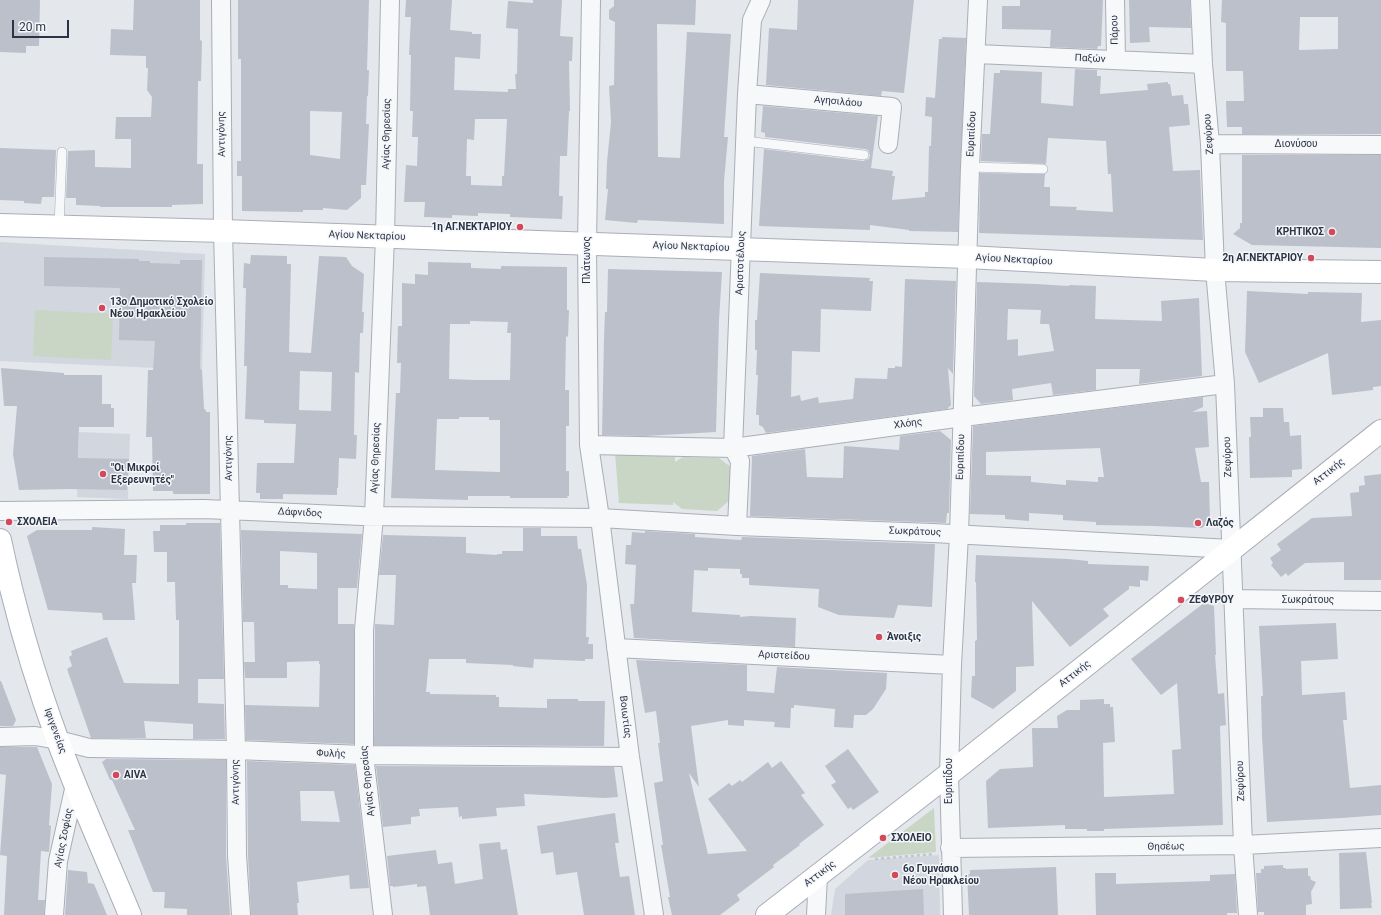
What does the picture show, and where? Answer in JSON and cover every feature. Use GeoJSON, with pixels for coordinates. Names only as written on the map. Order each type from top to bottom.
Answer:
{"type":"FeatureCollection","features":[{"type":"Feature","properties":{"kind":"street","name":"Αντιγόνης"},"geometry":{"type":"LineString","coordinates":[[221,0],[223,231],[236,750],[237,855],[242,915]]}},
{"type":"Feature","properties":{"kind":"street","name":"Αγίας Θηρεσίας"},"geometry":{"type":"LineString","coordinates":[[383,915],[364,755],[364,630],[374,516],[385,237],[390,0]]}},
{"type":"Feature","properties":{"kind":"street","name":"Πλάτωνος"},"geometry":{"type":"LineString","coordinates":[[591,0],[587,244],[589,446],[600,518]]}},
{"type":"Feature","properties":{"kind":"street","name":"Αριστοτέλους"},"geometry":{"type":"LineString","coordinates":[[738,526],[740,461],[733,448],[747,94],[752,20],[761,0]]}},
{"type":"Feature","properties":{"kind":"street","name":"Ευριπίδου"},"geometry":{"type":"LineString","coordinates":[[953,915],[949,774],[952,665],[959,534],[970,167],[978,0]]}},
{"type":"Feature","properties":{"kind":"street","name":"Πάρου"},"geometry":{"type":"LineString","coordinates":[[1115,0],[1116,60]]}},
{"type":"Feature","properties":{"kind":"street","name":"Ζεφύρου"},"geometry":{"type":"LineString","coordinates":[[1200,0],[1203,64],[1210,144],[1215,270],[1225,384],[1243,845],[1248,915]]}},
{"type":"Feature","properties":{"kind":"street","name":"Παξών"},"geometry":{"type":"LineString","coordinates":[[976,54],[1203,64]]}},
{"type":"Feature","properties":{"kind":"street","name":"Αγησιλάου"},"geometry":{"type":"LineString","coordinates":[[747,94],[892,107],[888,144]]}},
{"type":"Feature","properties":{"kind":"street","name":"Διονύσου"},"geometry":{"type":"LineString","coordinates":[[1210,144],[1381,144]]}},
{"type":"Feature","properties":{"kind":"street","name":"Αγίου Νεκταρίου"},"geometry":{"type":"LineString","coordinates":[[0,225],[223,231],[967,257],[1215,270],[1381,272]]}},
{"type":"Feature","properties":{"kind":"street","name":"Χλόης"},"geometry":{"type":"LineString","coordinates":[[589,446],[733,448],[1225,384]]}},
{"type":"Feature","properties":{"kind":"street","name":"Αττικής"},"geometry":{"type":"LineString","coordinates":[[767,915],[949,774],[1381,430]]}},
{"type":"Feature","properties":{"kind":"street","name":"Δάφνιδος"},"geometry":{"type":"LineString","coordinates":[[0,511],[230,510],[374,516],[600,518]]}},
{"type":"Feature","properties":{"kind":"street","name":"Σωκράτους"},"geometry":{"type":"LineString","coordinates":[[600,518],[738,526],[959,534],[1231,549]]}},
{"type":"Feature","properties":{"kind":"street","name":"Βοιωτίας"},"geometry":{"type":"LineString","coordinates":[[600,518],[630,757],[654,915]]}},
{"type":"Feature","properties":{"kind":"street","name":"Ιφιγενείας"},"geometry":{"type":"LineString","coordinates":[[0,540],[16,606],[58,740],[75,785],[130,915]]}},
{"type":"Feature","properties":{"kind":"street","name":"Σωκράτους"},"geometry":{"type":"LineString","coordinates":[[1234,599],[1381,601]]}},
{"type":"Feature","properties":{"kind":"street","name":"Αριστείδου"},"geometry":{"type":"LineString","coordinates":[[616,648],[952,665]]}},
{"type":"Feature","properties":{"kind":"street","name":"Φυλής"},"geometry":{"type":"LineString","coordinates":[[0,736],[35,736],[89,748],[236,750],[364,755],[630,757]]}},
{"type":"Feature","properties":{"kind":"street","name":"Αγίας Σοφίας"},"geometry":{"type":"LineString","coordinates":[[54,915],[58,861],[75,785]]}},
{"type":"Feature","properties":{"kind":"street","name":"Θησέως"},"geometry":{"type":"LineString","coordinates":[[950,850],[1243,845],[1381,838]]}},
{"type":"Feature","properties":{"kind":"street"},"geometry":{"type":"LineString","coordinates":[[816,915],[818,876]]}},
{"type":"Feature","properties":{"kind":"lane"},"geometry":{"type":"LineString","coordinates":[[745,141],[864,156]]}},
{"type":"Feature","properties":{"kind":"lane"},"geometry":{"type":"LineString","coordinates":[[59,226],[62,152]]}},
{"type":"Feature","properties":{"kind":"lane"},"geometry":{"type":"LineString","coordinates":[[970,167],[1043,169]]}},
{"type":"Feature","properties":{"kind":"path"},"geometry":{"type":"LineString","coordinates":[[874,859],[950,850]]}},
{"type":"Feature","properties":{"kind":"shaded area","name":"13ο Δημοτικό Σχολείο Νέου Ηρακλείου"},"geometry":{"type":"Polygon","coordinates":[[[0,242],[205,254],[202,370],[0,361],[0,242]]]}},
{"type":"Feature","properties":{"kind":"shaded area","name":"\"Οι Μικροί Εξερευνητές\""},"geometry":{"type":"Polygon","coordinates":[[[79,432],[130,434],[128,499],[77,497],[79,432]]]}},
{"type":"Feature","properties":{"kind":"shaded area","name":"6ο Γυμνάσιο Νέου Ηρακλείου"},"geometry":{"type":"Polygon","coordinates":[[[939,855],[940,915],[831,915],[835,889],[868,860],[939,855]]]}},
{"type":"Feature","properties":{"kind":"green space"},"geometry":{"type":"Polygon","coordinates":[[[35,310],[113,314],[111,360],[33,356],[35,310]]]}},
{"type":"Feature","properties":{"kind":"green space"},"geometry":{"type":"Polygon","coordinates":[[[615,453],[675,457],[675,462],[683,457],[719,458],[732,468],[731,499],[717,511],[682,509],[673,502],[673,505],[619,503],[615,453]]]}},
{"type":"Feature","properties":{"kind":"green space"},"geometry":{"type":"Polygon","coordinates":[[[934,808],[936,852],[868,858],[934,808]]]}},
{"type":"Feature","properties":{"kind":"building"},"geometry":{"type":"Polygon","coordinates":[[[0,0],[40,0],[39,46],[26,46],[26,53],[0,52],[0,0]]]}},
{"type":"Feature","properties":{"kind":"building"},"geometry":{"type":"Polygon","coordinates":[[[134,0],[200,0],[200,40],[202,41],[201,81],[198,81],[197,164],[203,164],[203,204],[172,205],[172,207],[100,207],[76,205],[76,198],[66,198],[68,151],[95,150],[95,167],[131,168],[131,139],[115,139],[116,117],[151,117],[152,97],[147,90],[148,68],[146,68],[146,56],[110,55],[111,29],[133,30],[134,0]]]}},
{"type":"Feature","properties":{"kind":"building"},"geometry":{"type":"Polygon","coordinates":[[[238,0],[369,0],[367,70],[369,70],[366,124],[369,124],[366,185],[361,185],[361,198],[347,210],[323,208],[323,210],[303,210],[303,212],[242,211],[242,176],[237,176],[237,161],[241,161],[241,59],[238,59],[238,0]],[[310,111],[310,155],[340,159],[342,112],[310,111]]]}},
{"type":"Feature","properties":{"kind":"building"},"geometry":{"type":"Polygon","coordinates":[[[406,0],[452,0],[450,30],[481,34],[480,59],[455,57],[454,90],[508,92],[508,89],[516,89],[515,74],[517,74],[518,29],[506,28],[508,1],[533,3],[533,0],[562,0],[560,36],[573,37],[572,61],[569,61],[570,111],[567,156],[560,156],[559,196],[563,196],[562,219],[510,217],[510,214],[478,213],[478,216],[452,215],[452,218],[424,217],[425,202],[404,202],[406,165],[417,166],[418,137],[412,137],[413,111],[410,111],[411,55],[409,55],[411,17],[405,17],[406,0]],[[475,119],[474,140],[467,139],[466,176],[471,176],[471,185],[502,186],[502,176],[504,176],[507,119],[475,119]]]}},
{"type":"Feature","properties":{"kind":"building"},"geometry":{"type":"Polygon","coordinates":[[[614,0],[696,0],[695,25],[657,24],[658,157],[680,158],[687,32],[731,34],[724,137],[728,137],[724,181],[724,224],[638,220],[637,223],[605,220],[608,189],[606,189],[607,162],[611,122],[609,86],[614,85],[615,22],[609,19],[609,10],[614,6],[614,0]]]}},
{"type":"Feature","properties":{"kind":"building"},"geometry":{"type":"Polygon","coordinates":[[[798,0],[914,0],[904,93],[882,91],[881,96],[766,85],[769,28],[797,30],[798,0]]]}},
{"type":"Feature","properties":{"kind":"building"},"geometry":{"type":"Polygon","coordinates":[[[1020,0],[1103,0],[1101,46],[1098,46],[1097,49],[1050,47],[1051,30],[1002,29],[1002,6],[1020,6],[1020,0]]]}},
{"type":"Feature","properties":{"kind":"building"},"geometry":{"type":"Polygon","coordinates":[[[1129,0],[1190,0],[1191,28],[1149,27],[1150,42],[1130,43],[1129,0]]]}},
{"type":"Feature","properties":{"kind":"building"},"geometry":{"type":"Polygon","coordinates":[[[1222,0],[1381,0],[1381,134],[1242,134],[1242,127],[1227,127],[1226,101],[1244,101],[1243,71],[1226,71],[1226,23],[1221,22],[1222,0]],[[1300,17],[1299,50],[1338,49],[1338,17],[1300,17]]]}},
{"type":"Feature","properties":{"kind":"building"},"geometry":{"type":"Polygon","coordinates":[[[942,37],[966,38],[958,232],[909,231],[870,225],[870,230],[759,226],[764,149],[863,161],[869,159],[870,155],[868,150],[865,149],[765,137],[765,133],[761,132],[763,106],[878,116],[871,168],[893,171],[892,176],[895,176],[892,200],[925,197],[925,192],[928,192],[929,146],[931,146],[932,117],[925,116],[926,97],[935,98],[939,39],[942,39],[942,37]]]}},
{"type":"Feature","properties":{"kind":"building"},"geometry":{"type":"Polygon","coordinates":[[[1075,69],[1097,70],[1097,76],[1101,76],[1100,94],[1148,90],[1147,84],[1168,82],[1168,84],[1170,84],[1172,96],[1183,95],[1184,104],[1188,104],[1190,125],[1169,127],[1173,171],[1200,170],[1203,240],[979,233],[980,173],[1045,174],[1044,187],[1050,187],[1050,206],[1077,207],[1076,210],[1113,212],[1111,174],[1108,174],[1106,141],[1048,138],[1046,164],[981,161],[982,134],[990,134],[994,73],[1000,73],[1000,70],[1042,72],[1041,103],[1073,106],[1075,69]]]}},
{"type":"Feature","properties":{"kind":"building"},"geometry":{"type":"Polygon","coordinates":[[[0,148],[56,150],[54,197],[42,197],[41,204],[24,203],[24,201],[0,200],[0,148]]]}},
{"type":"Feature","properties":{"kind":"building"},"geometry":{"type":"Polygon","coordinates":[[[1242,155],[1381,155],[1381,248],[1252,245],[1233,234],[1240,228],[1240,223],[1242,223],[1242,155]]]}},
{"type":"Feature","properties":{"kind":"building"},"geometry":{"type":"Polygon","coordinates":[[[251,255],[287,256],[287,264],[291,264],[289,352],[311,353],[319,256],[346,257],[352,266],[364,274],[362,312],[364,312],[363,333],[360,333],[359,373],[355,372],[354,435],[357,435],[356,459],[339,458],[337,495],[283,494],[283,499],[260,499],[260,493],[256,493],[257,463],[294,463],[296,424],[264,423],[264,420],[245,419],[247,366],[244,366],[246,288],[243,288],[244,263],[250,264],[251,255]],[[300,371],[299,410],[331,411],[332,372],[300,371]]]}},
{"type":"Feature","properties":{"kind":"building"},"geometry":{"type":"Polygon","coordinates":[[[44,257],[139,259],[139,261],[150,261],[150,263],[180,264],[180,260],[202,260],[200,369],[202,370],[204,409],[206,412],[210,412],[210,494],[173,494],[173,491],[153,491],[152,437],[146,437],[148,370],[153,370],[155,341],[119,340],[120,288],[44,286],[44,257]]]}},
{"type":"Feature","properties":{"kind":"building"},"geometry":{"type":"Polygon","coordinates":[[[428,262],[471,263],[471,268],[501,269],[501,266],[567,267],[567,310],[569,310],[568,337],[566,336],[565,390],[569,390],[569,426],[566,426],[566,471],[569,471],[568,498],[468,496],[468,500],[391,498],[396,393],[400,393],[401,363],[397,363],[398,326],[402,326],[402,283],[415,284],[415,274],[428,275],[428,262]],[[470,321],[470,324],[450,324],[449,379],[510,380],[511,333],[507,333],[508,322],[470,321]],[[459,417],[459,419],[437,419],[435,470],[500,472],[500,420],[489,420],[489,417],[459,417]]]}},
{"type":"Feature","properties":{"kind":"building"},"geometry":{"type":"Polygon","coordinates":[[[608,269],[722,272],[716,432],[645,436],[602,435],[604,339],[605,312],[607,312],[608,269]]]}},
{"type":"Feature","properties":{"kind":"building"},"geometry":{"type":"Polygon","coordinates":[[[760,273],[870,278],[869,281],[873,281],[871,311],[821,309],[820,352],[792,351],[791,397],[800,395],[801,401],[818,397],[819,403],[853,399],[855,378],[887,379],[888,368],[895,368],[895,366],[902,367],[905,279],[956,281],[953,374],[948,368],[951,405],[947,409],[766,433],[763,427],[759,425],[759,415],[756,415],[758,375],[756,375],[757,350],[755,350],[755,320],[757,320],[760,273]]]}},
{"type":"Feature","properties":{"kind":"building"},"geometry":{"type":"Polygon","coordinates":[[[977,282],[1096,286],[1095,319],[1162,321],[1161,301],[1199,298],[1202,376],[1139,384],[1140,369],[1096,369],[1096,390],[1053,395],[1051,383],[1012,389],[1013,400],[981,404],[974,396],[977,282]],[[1008,309],[1007,340],[1018,339],[1018,356],[1054,351],[1049,324],[1040,324],[1041,310],[1008,309]]]}},
{"type":"Feature","properties":{"kind":"building"},"geometry":{"type":"Polygon","coordinates":[[[1247,291],[1308,294],[1308,292],[1362,293],[1361,322],[1381,320],[1381,386],[1373,387],[1373,390],[1332,395],[1328,353],[1259,383],[1245,352],[1247,291]]]}},
{"type":"Feature","properties":{"kind":"building"},"geometry":{"type":"Polygon","coordinates":[[[1,368],[64,373],[64,375],[102,375],[102,404],[111,404],[111,408],[114,408],[114,427],[79,427],[78,458],[129,459],[127,490],[19,490],[13,454],[17,406],[4,406],[1,368]]]}},
{"type":"Feature","properties":{"kind":"building"},"geometry":{"type":"Polygon","coordinates":[[[1203,397],[1203,407],[1192,412],[1207,411],[1209,447],[1195,448],[1201,482],[1209,482],[1210,521],[1202,528],[1096,525],[1096,522],[1063,520],[1063,515],[1029,513],[1029,521],[1005,519],[1005,515],[970,514],[973,426],[1203,397]],[[1100,448],[986,452],[986,475],[1031,476],[1031,482],[1066,485],[1066,480],[1098,482],[1098,477],[1104,477],[1100,448]]]}},
{"type":"Feature","properties":{"kind":"building"},"geometry":{"type":"Polygon","coordinates":[[[1263,408],[1283,408],[1284,422],[1289,422],[1290,436],[1301,435],[1302,469],[1292,470],[1292,477],[1250,478],[1250,417],[1263,417],[1263,408]]]}},
{"type":"Feature","properties":{"kind":"building"},"geometry":{"type":"Polygon","coordinates":[[[940,431],[951,440],[949,513],[947,513],[946,523],[750,516],[752,456],[805,449],[807,477],[843,478],[844,446],[899,450],[900,436],[940,431]]]}},
{"type":"Feature","properties":{"kind":"building"},"geometry":{"type":"Polygon","coordinates":[[[1381,474],[1381,580],[1344,580],[1344,562],[1305,563],[1288,576],[1286,573],[1281,577],[1271,565],[1273,563],[1270,558],[1281,550],[1277,544],[1312,518],[1352,516],[1350,493],[1359,492],[1359,486],[1365,485],[1364,476],[1381,474]]]}},
{"type":"Feature","properties":{"kind":"building"},"geometry":{"type":"Polygon","coordinates":[[[186,523],[220,523],[224,679],[198,679],[198,703],[224,704],[225,739],[193,739],[193,724],[144,721],[146,738],[91,738],[67,669],[72,666],[69,657],[72,655],[71,651],[107,637],[124,683],[179,684],[179,620],[176,620],[175,582],[167,582],[167,552],[154,552],[153,531],[160,531],[160,525],[186,525],[186,523]]]}},
{"type":"Feature","properties":{"kind":"building"},"geometry":{"type":"Polygon","coordinates":[[[92,527],[125,529],[124,555],[137,555],[136,583],[132,583],[135,620],[103,620],[102,613],[48,610],[27,536],[37,530],[92,530],[92,527]]]}},
{"type":"Feature","properties":{"kind":"building"},"geometry":{"type":"Polygon","coordinates":[[[523,528],[541,528],[541,536],[577,536],[578,549],[581,549],[587,585],[586,637],[589,637],[588,644],[593,644],[593,659],[585,659],[585,661],[534,659],[533,668],[513,665],[466,663],[466,659],[429,659],[426,692],[430,692],[430,694],[496,695],[496,697],[499,697],[499,707],[547,708],[547,699],[605,701],[604,746],[374,745],[375,624],[394,625],[396,575],[379,575],[383,535],[466,537],[466,553],[497,555],[502,554],[502,551],[523,551],[523,528]]]}},
{"type":"Feature","properties":{"kind":"building"},"geometry":{"type":"Polygon","coordinates":[[[241,530],[362,534],[357,588],[338,588],[338,624],[354,624],[354,744],[246,740],[245,705],[319,707],[320,664],[319,661],[287,662],[287,678],[245,678],[244,662],[255,662],[254,622],[243,622],[241,530]],[[280,551],[280,585],[288,585],[288,588],[317,589],[317,553],[280,551]]]}},
{"type":"Feature","properties":{"kind":"building"},"geometry":{"type":"Polygon","coordinates":[[[645,531],[695,534],[695,537],[741,540],[742,537],[935,544],[932,607],[898,605],[894,618],[839,615],[818,607],[819,589],[749,585],[749,578],[742,578],[740,569],[708,568],[708,571],[694,570],[692,612],[740,615],[740,617],[796,618],[795,647],[634,638],[630,604],[634,604],[636,565],[625,564],[626,545],[631,545],[632,532],[645,533],[645,531]]]}},
{"type":"Feature","properties":{"kind":"building"},"geometry":{"type":"Polygon","coordinates":[[[976,555],[1068,559],[1088,561],[1088,564],[1149,566],[1148,581],[1140,580],[1140,587],[1129,586],[1129,589],[1103,609],[1109,616],[1070,647],[1032,601],[1034,666],[1016,667],[1016,691],[993,709],[971,697],[972,676],[975,676],[975,641],[977,640],[975,582],[976,555]]]}},
{"type":"Feature","properties":{"kind":"building"},"geometry":{"type":"Polygon","coordinates":[[[1204,603],[1214,606],[1215,655],[1218,694],[1224,693],[1226,725],[1220,726],[1223,825],[1104,829],[1104,831],[1065,829],[1065,825],[988,828],[986,781],[1000,769],[1033,767],[1032,728],[1058,728],[1057,716],[1067,710],[1080,710],[1080,700],[1104,699],[1104,704],[1110,704],[1110,707],[1113,707],[1115,742],[1103,743],[1104,797],[1174,794],[1172,750],[1181,749],[1177,683],[1161,695],[1131,659],[1204,603]]]}},
{"type":"Feature","properties":{"kind":"building"},"geometry":{"type":"Polygon","coordinates":[[[1336,623],[1338,659],[1301,661],[1302,695],[1345,692],[1347,720],[1343,720],[1350,788],[1381,785],[1381,815],[1267,822],[1262,736],[1261,696],[1263,696],[1259,626],[1336,623]]]}},
{"type":"Feature","properties":{"kind":"building"},"geometry":{"type":"Polygon","coordinates":[[[636,660],[747,665],[747,691],[774,693],[777,667],[887,673],[886,689],[873,709],[866,715],[854,715],[853,728],[834,727],[835,709],[794,705],[794,708],[791,708],[790,728],[774,727],[775,722],[744,720],[744,726],[728,725],[728,720],[691,726],[699,787],[689,773],[708,854],[747,851],[708,799],[729,783],[732,786],[740,780],[742,782],[768,762],[772,768],[781,761],[805,793],[801,795],[824,825],[773,865],[774,867],[737,895],[740,900],[720,915],[672,915],[668,897],[670,897],[661,845],[663,845],[654,783],[663,781],[656,711],[645,713],[636,660]]]}},
{"type":"Feature","properties":{"kind":"building"},"geometry":{"type":"Polygon","coordinates":[[[0,681],[16,720],[13,726],[0,726],[0,681]]]}},
{"type":"Feature","properties":{"kind":"building"},"geometry":{"type":"Polygon","coordinates":[[[0,747],[37,747],[52,784],[49,852],[41,851],[38,900],[45,900],[44,915],[4,915],[7,856],[0,855],[6,775],[0,774],[0,747]]]}},
{"type":"Feature","properties":{"kind":"building"},"geometry":{"type":"Polygon","coordinates":[[[848,749],[879,792],[853,810],[851,807],[848,809],[831,785],[836,782],[825,766],[848,749]]]}},
{"type":"Feature","properties":{"kind":"building"},"geometry":{"type":"Polygon","coordinates":[[[106,759],[226,760],[226,855],[230,915],[187,915],[187,909],[164,908],[165,892],[153,892],[128,830],[135,830],[102,762],[106,759]]]}},
{"type":"Feature","properties":{"kind":"building"},"geometry":{"type":"Polygon","coordinates":[[[247,761],[355,765],[369,888],[350,889],[349,875],[297,882],[299,903],[297,903],[298,915],[251,915],[248,855],[247,761]],[[300,791],[301,821],[340,822],[334,791],[300,791]]]}},
{"type":"Feature","properties":{"kind":"building"},"geometry":{"type":"Polygon","coordinates":[[[376,766],[614,767],[618,797],[604,798],[524,794],[525,806],[496,808],[497,816],[462,819],[462,816],[459,817],[458,807],[419,809],[420,816],[411,817],[411,824],[383,827],[376,766]]]}},
{"type":"Feature","properties":{"kind":"building"},"geometry":{"type":"Polygon","coordinates":[[[615,813],[619,843],[615,843],[620,877],[629,876],[635,915],[584,915],[577,872],[556,875],[553,852],[541,854],[537,826],[615,813]]]}},
{"type":"Feature","properties":{"kind":"building"},"geometry":{"type":"Polygon","coordinates":[[[500,842],[501,850],[507,849],[518,915],[430,915],[426,886],[417,887],[417,884],[393,887],[390,886],[387,856],[436,850],[438,864],[452,862],[455,884],[483,879],[479,844],[500,842]]]}},
{"type":"Feature","properties":{"kind":"building"},"geometry":{"type":"Polygon","coordinates":[[[1366,852],[1372,908],[1340,909],[1339,853],[1366,852]]]}},
{"type":"Feature","properties":{"kind":"building"},"geometry":{"type":"Polygon","coordinates":[[[1283,865],[1283,868],[1286,869],[1308,868],[1308,876],[1310,876],[1311,880],[1316,882],[1311,892],[1312,904],[1306,905],[1306,915],[1264,915],[1264,912],[1258,912],[1256,873],[1261,873],[1261,869],[1264,869],[1264,866],[1283,865]]]}},
{"type":"Feature","properties":{"kind":"building"},"geometry":{"type":"Polygon","coordinates":[[[1056,867],[1058,915],[969,915],[967,874],[970,874],[970,870],[1056,867]]]}},
{"type":"Feature","properties":{"kind":"building"},"geometry":{"type":"Polygon","coordinates":[[[68,870],[87,872],[88,883],[94,884],[107,915],[65,915],[68,870]]]}},
{"type":"Feature","properties":{"kind":"building"},"geometry":{"type":"Polygon","coordinates":[[[1095,873],[1116,873],[1116,884],[1210,881],[1210,875],[1235,874],[1237,913],[1227,913],[1227,915],[1096,915],[1095,873]]]}},
{"type":"Feature","properties":{"kind":"building"},"geometry":{"type":"Polygon","coordinates":[[[923,889],[924,915],[845,915],[845,894],[923,889]]]}},
{"type":"Feature","properties":{"kind":"place","name":"1η ΑΓ.ΝΕΚΤΑΡΙΟΥ"},"geometry":{"type":"Point","coordinates":[520,227]}},
{"type":"Feature","properties":{"kind":"place","name":"ΚΡΗΤΙΚΟΣ"},"geometry":{"type":"Point","coordinates":[1332,232]}},
{"type":"Feature","properties":{"kind":"place","name":"2η ΑΓ.ΝΕΚΤΑΡΙΟΥ"},"geometry":{"type":"Point","coordinates":[1311,258]}},
{"type":"Feature","properties":{"kind":"place","name":"13ο Δημοτικό Σχολείο Νέου Ηρακλείου"},"geometry":{"type":"Point","coordinates":[102,308]}},
{"type":"Feature","properties":{"kind":"place","name":"\"Οι Μικροί Εξερευνητές\""},"geometry":{"type":"Point","coordinates":[103,474]}},
{"type":"Feature","properties":{"kind":"place","name":"ΣΧΟΛΕΙΑ"},"geometry":{"type":"Point","coordinates":[9,522]}},
{"type":"Feature","properties":{"kind":"place","name":"Λαζός"},"geometry":{"type":"Point","coordinates":[1198,523]}},
{"type":"Feature","properties":{"kind":"place","name":"ΖΕΦΥΡΟΥ"},"geometry":{"type":"Point","coordinates":[1181,600]}},
{"type":"Feature","properties":{"kind":"place","name":"Άνοιξις"},"geometry":{"type":"Point","coordinates":[879,637]}},
{"type":"Feature","properties":{"kind":"place","name":"AIVA"},"geometry":{"type":"Point","coordinates":[116,775]}},
{"type":"Feature","properties":{"kind":"place","name":"ΣΧΟΛΕΙΟ"},"geometry":{"type":"Point","coordinates":[883,838]}},
{"type":"Feature","properties":{"kind":"place","name":"6ο Γυμνάσιο Νέου Ηρακλείου"},"geometry":{"type":"Point","coordinates":[895,875]}}]}
